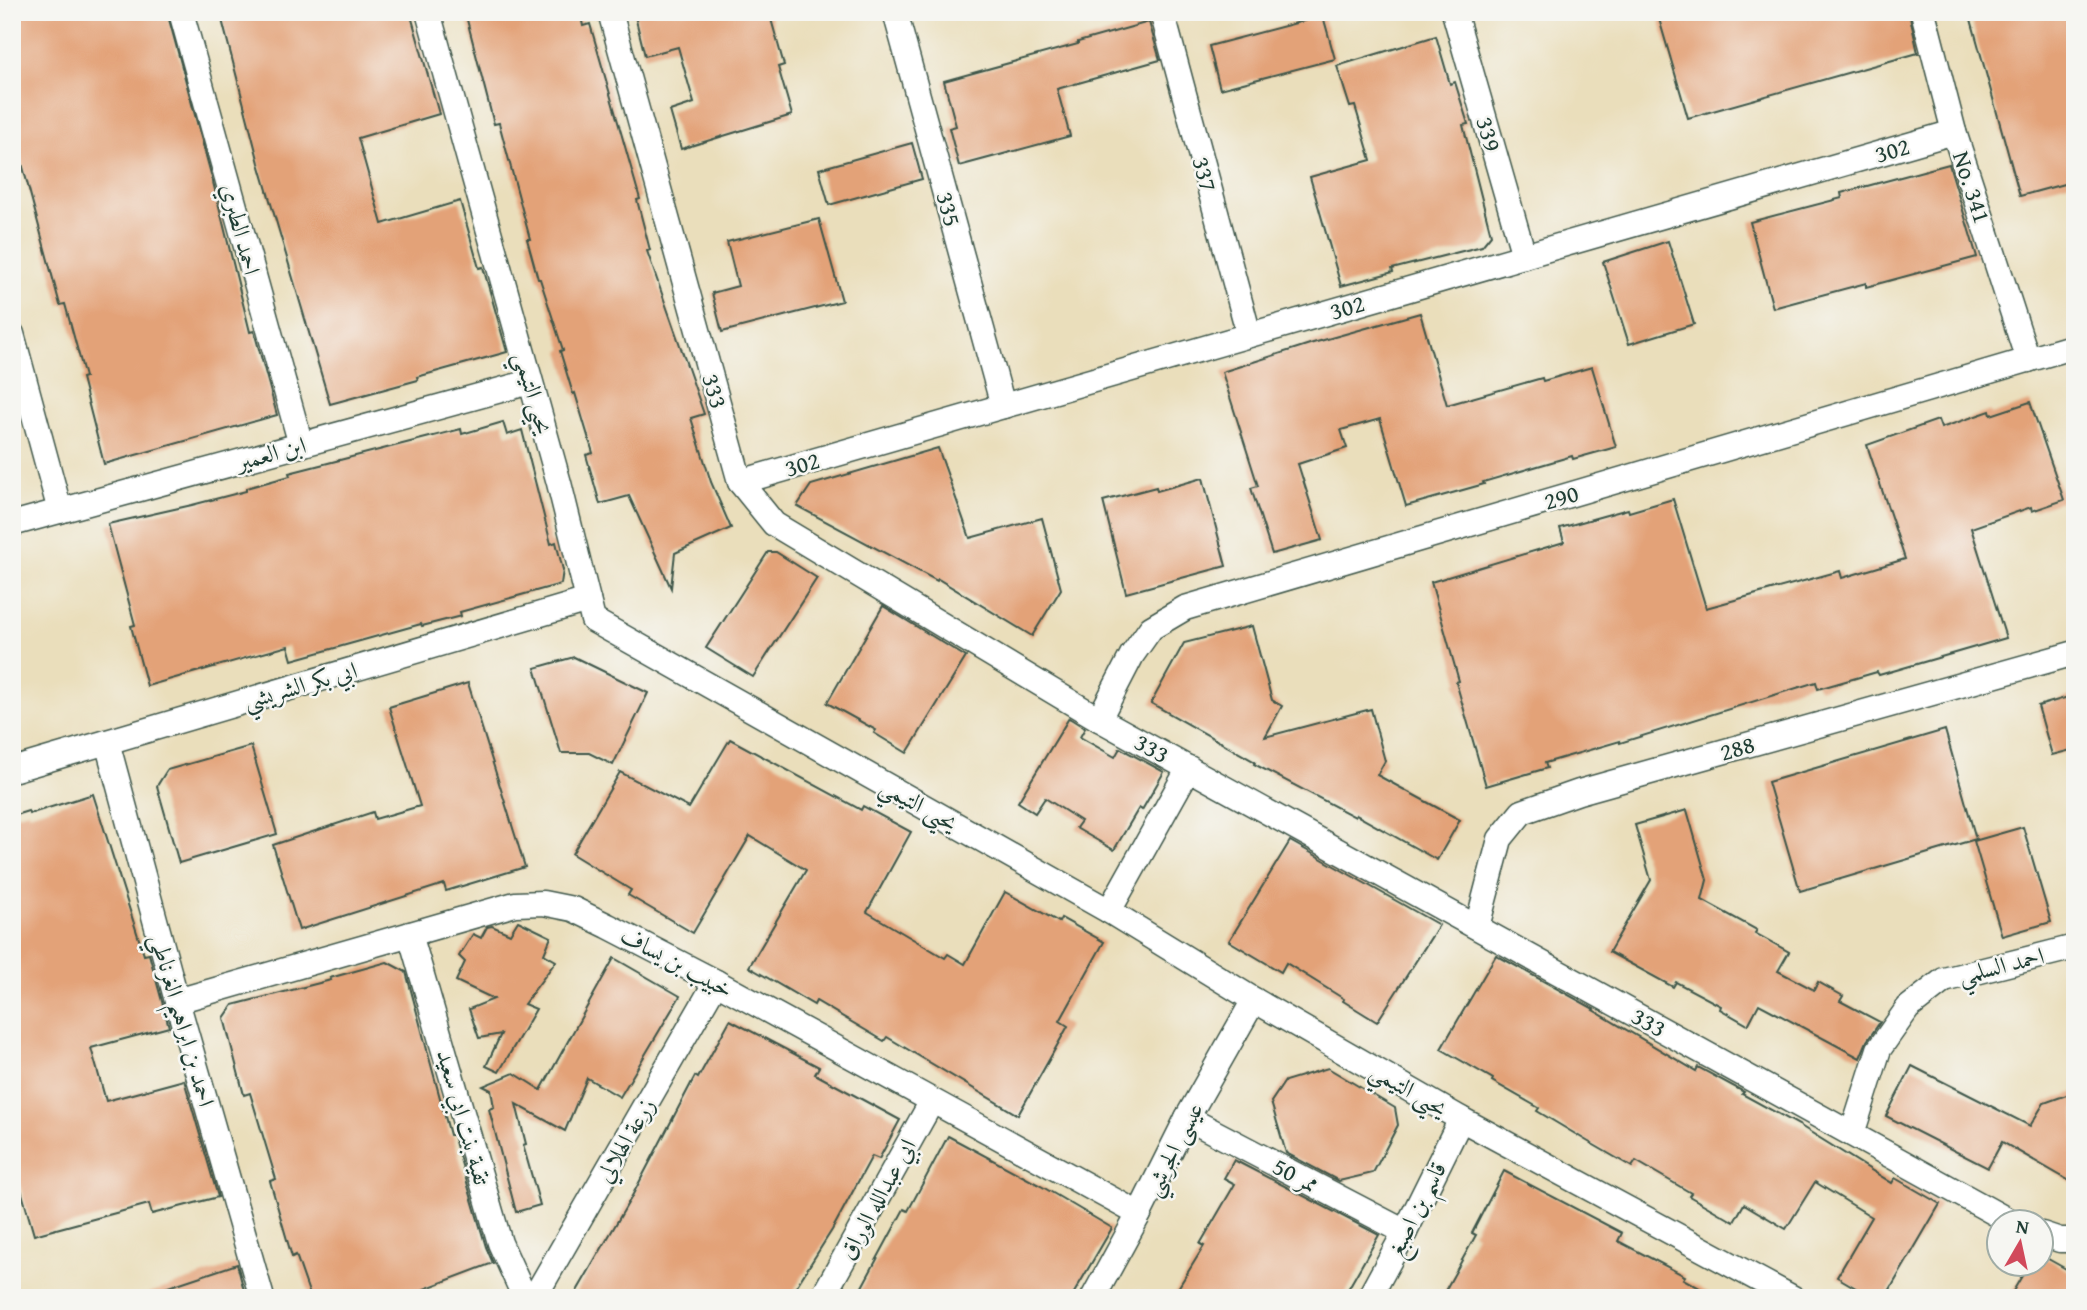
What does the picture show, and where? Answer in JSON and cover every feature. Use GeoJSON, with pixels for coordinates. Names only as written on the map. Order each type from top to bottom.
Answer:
{"type":"FeatureCollection","features":[{"type":"Feature","properties":{"kind":"street","name":"احمد الطبري"},"geometry":{"type":"LineString","coordinates":[[181,12],[301,445]]}},
{"type":"Feature","properties":{"kind":"street","name":"يحيى التيمي"},"geometry":{"type":"LineString","coordinates":[[428,12],[559,483],[593,620],[1109,911],[1254,1000],[1461,1119],[1793,1298]]}},
{"type":"Feature","properties":{"kind":"street","name":"333"},"geometry":{"type":"LineString","coordinates":[[610,12],[740,482],[774,524],[1099,719],[1986,1209]]}},
{"type":"Feature","properties":{"kind":"street","name":"335"},"geometry":{"type":"LineString","coordinates":[[895,12],[1003,406]]}},
{"type":"Feature","properties":{"kind":"street","name":"337"},"geometry":{"type":"LineString","coordinates":[[1162,12],[1249,335]]}},
{"type":"Feature","properties":{"kind":"street","name":"339"},"geometry":{"type":"LineString","coordinates":[[1454,12],[1524,256]]}},
{"type":"Feature","properties":{"kind":"street","name":"No. 341"},"geometry":{"type":"LineString","coordinates":[[1923,12],[1954,132],[2028,360]]}},
{"type":"Feature","properties":{"kind":"street","name":"302"},"geometry":{"type":"LineString","coordinates":[[740,482],[1954,132]]}},
{"type":"Feature","properties":{"kind":"street"},"geometry":{"type":"LineString","coordinates":[[12,334],[60,511]]}},
{"type":"Feature","properties":{"kind":"street","name":"290"},"geometry":{"type":"LineString","coordinates":[[1099,719],[1132,655],[1151,628],[1185,608],[2075,346]]}},
{"type":"Feature","properties":{"kind":"street","name":"ابن العمير"},"geometry":{"type":"LineString","coordinates":[[12,524],[530,382]]}},
{"type":"Feature","properties":{"kind":"street","name":"ابي بكر الشريشي"},"geometry":{"type":"LineString","coordinates":[[12,770],[588,600]]}},
{"type":"Feature","properties":{"kind":"street","name":"288"},"geometry":{"type":"LineString","coordinates":[[1477,928],[1500,839],[1522,812],[1580,792],[2075,653]]}},
{"type":"Feature","properties":{"kind":"street","name":"احمد بن ابراهيم الغرناطي"},"geometry":{"type":"LineString","coordinates":[[107,742],[177,1001],[262,1298]]}},
{"type":"Feature","properties":{"kind":"street"},"geometry":{"type":"LineString","coordinates":[[1109,911],[1189,768]]}},
{"type":"Feature","properties":{"kind":"street","name":"خبيب بن يساف"},"geometry":{"type":"LineString","coordinates":[[177,1001],[515,904],[543,903],[573,909],[716,982],[1139,1214]]}},
{"type":"Feature","properties":{"kind":"street","name":"تقية بنت ابي سعيد"},"geometry":{"type":"LineString","coordinates":[[410,934],[500,1243],[525,1298]]}},
{"type":"Feature","properties":{"kind":"street","name":"احمد السلمي"},"geometry":{"type":"LineString","coordinates":[[1852,1134],[1879,1049],[1908,1008],[1944,980],[2075,947]]}},
{"type":"Feature","properties":{"kind":"street","name":"زرعة الهلالي"},"geometry":{"type":"LineString","coordinates":[[534,1298],[716,982]]}},
{"type":"Feature","properties":{"kind":"street","name":"عيسى الجرشي"},"geometry":{"type":"LineString","coordinates":[[1093,1298],[1187,1118],[1254,1000]]}},
{"type":"Feature","properties":{"kind":"street","name":"ابي عبدالله الوراق"},"geometry":{"type":"LineString","coordinates":[[821,1298],[932,1101]]}},
{"type":"Feature","properties":{"kind":"street","name":"ممر 50"},"geometry":{"type":"LineString","coordinates":[[1187,1118],[1405,1232]]}},
{"type":"Feature","properties":{"kind":"street","name":"قاسم بن اصبغ"},"geometry":{"type":"LineString","coordinates":[[1369,1298],[1461,1119]]}},
{"type":"Feature","properties":{"kind":"street"},"geometry":{"type":"LineString","coordinates":[[2056,1239],[2075,1240]]}},
{"type":"Feature","properties":{"kind":"building"},"geometry":{"type":"Polygon","coordinates":[[[24,12],[167,12],[250,332],[254,331],[277,415],[104,464],[82,378],[85,377],[65,304],[60,305],[12,126],[12,16],[24,12]]]}},
{"type":"Feature","properties":{"kind":"building"},"geometry":{"type":"Polygon","coordinates":[[[220,12],[410,12],[439,114],[358,138],[382,224],[460,201],[479,268],[483,267],[507,352],[330,404],[259,163],[220,12]]]}},
{"type":"Feature","properties":{"kind":"building"},"geometry":{"type":"Polygon","coordinates":[[[465,12],[580,12],[583,26],[590,24],[640,199],[637,200],[650,250],[647,251],[704,414],[691,418],[711,482],[731,528],[675,553],[671,588],[629,496],[600,504],[586,455],[593,453],[560,351],[563,350],[538,279],[499,123],[494,124],[465,12]]]}},
{"type":"Feature","properties":{"kind":"building"},"geometry":{"type":"Polygon","coordinates":[[[634,12],[769,12],[784,65],[778,67],[792,115],[681,149],[670,111],[694,103],[678,47],[645,56],[634,12]]]}},
{"type":"Feature","properties":{"kind":"building"},"geometry":{"type":"Polygon","coordinates":[[[1657,12],[1909,12],[1918,53],[1688,118],[1657,12]]]}},
{"type":"Feature","properties":{"kind":"building"},"geometry":{"type":"Polygon","coordinates":[[[1969,12],[2075,12],[2075,181],[2020,196],[1969,12]]]}},
{"type":"Feature","properties":{"kind":"building"},"geometry":{"type":"Polygon","coordinates":[[[1323,16],[1335,59],[1220,89],[1209,46],[1323,16]]]}},
{"type":"Feature","properties":{"kind":"building"},"geometry":{"type":"Polygon","coordinates":[[[1149,22],[1160,60],[1057,89],[1070,136],[959,166],[949,128],[956,126],[944,81],[1149,22]]]}},
{"type":"Feature","properties":{"kind":"building"},"geometry":{"type":"Polygon","coordinates":[[[1436,36],[1450,84],[1455,82],[1468,124],[1463,125],[1491,235],[1482,246],[1392,269],[1393,272],[1341,286],[1310,177],[1371,160],[1355,106],[1350,107],[1337,66],[1436,36]]]}},
{"type":"Feature","properties":{"kind":"building"},"geometry":{"type":"Polygon","coordinates":[[[912,143],[922,179],[829,205],[819,169],[912,143]]]}},
{"type":"Feature","properties":{"kind":"building"},"geometry":{"type":"Polygon","coordinates":[[[1949,164],[1977,257],[1866,287],[1866,283],[1773,308],[1750,222],[1842,198],[1841,193],[1949,164]]]}},
{"type":"Feature","properties":{"kind":"building"},"geometry":{"type":"Polygon","coordinates":[[[819,219],[842,301],[722,332],[712,293],[738,286],[727,242],[819,219]]]}},
{"type":"Feature","properties":{"kind":"building"},"geometry":{"type":"Polygon","coordinates":[[[1668,241],[1694,324],[1629,344],[1603,262],[1668,241]]]}},
{"type":"Feature","properties":{"kind":"building"},"geometry":{"type":"Polygon","coordinates":[[[1420,313],[1447,405],[1592,367],[1616,447],[1573,459],[1572,456],[1406,506],[1380,419],[1341,430],[1347,448],[1298,464],[1322,540],[1272,554],[1251,488],[1258,486],[1222,372],[1420,313]]]}},
{"type":"Feature","properties":{"kind":"building"},"geometry":{"type":"Polygon","coordinates":[[[2030,402],[2064,500],[2032,511],[2031,507],[1971,528],[2006,638],[1879,675],[1877,672],[1818,689],[1816,682],[1620,743],[1545,763],[1547,768],[1486,786],[1431,582],[1564,542],[1560,528],[1673,499],[1706,608],[1840,571],[1842,578],[1905,559],[1867,445],[1938,420],[1941,428],[1990,411],[1991,415],[2030,402]]]}},
{"type":"Feature","properties":{"kind":"building"},"geometry":{"type":"Polygon","coordinates":[[[503,422],[507,435],[522,430],[551,544],[556,542],[563,570],[561,584],[460,612],[461,616],[422,626],[421,624],[292,660],[288,646],[147,686],[131,626],[135,625],[108,524],[246,491],[246,488],[290,476],[289,473],[461,429],[462,434],[503,422]]]}},
{"type":"Feature","properties":{"kind":"building"},"geometry":{"type":"Polygon","coordinates":[[[938,448],[970,538],[1042,518],[1061,589],[1032,636],[938,579],[937,581],[797,506],[811,485],[938,448]]]}},
{"type":"Feature","properties":{"kind":"building"},"geometry":{"type":"Polygon","coordinates":[[[1203,478],[1226,566],[1126,593],[1103,501],[1156,487],[1157,491],[1203,478]]]}},
{"type":"Feature","properties":{"kind":"building"},"geometry":{"type":"Polygon","coordinates":[[[768,552],[776,552],[817,578],[753,677],[706,648],[768,552]]]}},
{"type":"Feature","properties":{"kind":"building"},"geometry":{"type":"Polygon","coordinates":[[[883,606],[966,657],[907,753],[874,733],[876,730],[827,703],[883,606]]]}},
{"type":"Feature","properties":{"kind":"building"},"geometry":{"type":"Polygon","coordinates":[[[1252,626],[1272,700],[1282,706],[1265,737],[1371,709],[1385,761],[1377,775],[1460,820],[1437,860],[1356,815],[1355,817],[1254,764],[1255,762],[1151,703],[1184,643],[1252,626]]]}},
{"type":"Feature","properties":{"kind":"building"},"geometry":{"type":"Polygon","coordinates":[[[574,657],[648,693],[613,765],[589,753],[561,753],[535,668],[574,657]]]}},
{"type":"Feature","properties":{"kind":"building"},"geometry":{"type":"Polygon","coordinates":[[[468,683],[525,867],[446,891],[444,884],[299,930],[273,845],[373,812],[375,819],[420,806],[389,707],[468,683]]]}},
{"type":"Feature","properties":{"kind":"building"},"geometry":{"type":"Polygon","coordinates":[[[2075,695],[2075,749],[2052,755],[2038,706],[2075,695]]]}},
{"type":"Feature","properties":{"kind":"building"},"geometry":{"type":"Polygon","coordinates":[[[1069,718],[1085,728],[1080,737],[1115,757],[1120,748],[1164,772],[1114,850],[1076,828],[1081,821],[1045,798],[1035,813],[1018,802],[1069,718]]]}},
{"type":"Feature","properties":{"kind":"building"},"geometry":{"type":"Polygon","coordinates":[[[1945,730],[1976,839],[1800,891],[1768,782],[1945,730]]]}},
{"type":"Feature","properties":{"kind":"building"},"geometry":{"type":"Polygon","coordinates":[[[730,739],[861,810],[863,806],[911,832],[867,912],[945,958],[948,954],[965,964],[1005,892],[1059,922],[1061,918],[1104,942],[1060,1021],[1068,1026],[1018,1115],[887,1037],[884,1041],[816,1001],[814,1005],[749,967],[806,870],[750,836],[693,933],[628,895],[631,890],[572,854],[620,772],[689,808],[730,739]]]}},
{"type":"Feature","properties":{"kind":"building"},"geometry":{"type":"Polygon","coordinates":[[[251,746],[277,834],[179,863],[157,786],[167,770],[251,746]]]}},
{"type":"Feature","properties":{"kind":"building"},"geometry":{"type":"Polygon","coordinates":[[[93,794],[144,955],[149,954],[169,1027],[91,1048],[106,1101],[184,1080],[218,1197],[152,1214],[149,1204],[34,1235],[13,1162],[19,1160],[12,1136],[12,816],[28,811],[29,814],[93,794]]]}},
{"type":"Feature","properties":{"kind":"building"},"geometry":{"type":"Polygon","coordinates":[[[1687,810],[1707,880],[1702,900],[1757,930],[1755,933],[1789,952],[1778,971],[1814,990],[1818,982],[1843,996],[1840,1001],[1880,1022],[1867,1041],[1860,1058],[1759,1004],[1748,1025],[1720,1009],[1721,1006],[1676,982],[1673,987],[1609,952],[1651,880],[1635,825],[1687,810]]]}},
{"type":"Feature","properties":{"kind":"building"},"geometry":{"type":"Polygon","coordinates":[[[2023,827],[2051,922],[2002,936],[1974,841],[2023,827]]]}},
{"type":"Feature","properties":{"kind":"building"},"geometry":{"type":"Polygon","coordinates":[[[1290,841],[1439,925],[1377,1022],[1286,963],[1281,972],[1229,941],[1290,841]]]}},
{"type":"Feature","properties":{"kind":"building"},"geometry":{"type":"Polygon","coordinates":[[[518,921],[551,937],[544,954],[556,961],[524,1004],[536,1009],[499,1072],[486,1066],[501,1034],[479,1038],[469,1009],[494,999],[456,981],[465,962],[459,956],[473,934],[481,938],[487,927],[492,926],[510,934],[518,921]]]}},
{"type":"Feature","properties":{"kind":"building"},"geometry":{"type":"Polygon","coordinates":[[[1496,955],[1594,1009],[1696,1071],[1698,1067],[1744,1092],[1742,1094],[1799,1125],[1892,1183],[1895,1178],[1940,1204],[1885,1298],[1873,1298],[1837,1277],[1872,1217],[1815,1182],[1786,1229],[1744,1204],[1734,1222],[1636,1161],[1632,1167],[1587,1141],[1537,1111],[1539,1108],[1492,1081],[1493,1079],[1441,1049],[1496,955]]]}},
{"type":"Feature","properties":{"kind":"building"},"geometry":{"type":"Polygon","coordinates":[[[614,958],[680,996],[620,1097],[587,1078],[565,1131],[516,1104],[526,1144],[523,1145],[540,1205],[516,1212],[489,1109],[494,1107],[491,1090],[483,1086],[514,1073],[541,1090],[614,958]]]}},
{"type":"Feature","properties":{"kind":"building"},"geometry":{"type":"Polygon","coordinates":[[[387,962],[406,972],[450,1135],[453,1135],[493,1263],[424,1289],[426,1293],[414,1298],[311,1298],[296,1255],[292,1257],[270,1181],[276,1179],[250,1093],[244,1095],[224,1018],[233,1005],[331,980],[330,978],[387,962]]]}},
{"type":"Feature","properties":{"kind":"building"},"geometry":{"type":"Polygon","coordinates":[[[730,1020],[819,1067],[815,1074],[900,1120],[879,1159],[872,1156],[832,1230],[789,1298],[573,1298],[631,1198],[695,1076],[698,1078],[730,1020]]]}},
{"type":"Feature","properties":{"kind":"building"},"geometry":{"type":"Polygon","coordinates":[[[1912,1066],[2030,1126],[2044,1103],[2075,1092],[2075,1184],[2002,1142],[1988,1168],[1886,1116],[1912,1066]]]}},
{"type":"Feature","properties":{"kind":"building"},"geometry":{"type":"Polygon","coordinates":[[[1328,1068],[1395,1108],[1398,1125],[1373,1173],[1339,1181],[1286,1153],[1271,1102],[1285,1081],[1328,1068]]]}},
{"type":"Feature","properties":{"kind":"building"},"geometry":{"type":"Polygon","coordinates":[[[948,1136],[1112,1228],[1071,1298],[856,1298],[904,1209],[908,1211],[948,1136]]]}},
{"type":"Feature","properties":{"kind":"building"},"geometry":{"type":"Polygon","coordinates":[[[1234,1160],[1379,1235],[1343,1298],[1172,1298],[1204,1246],[1200,1244],[1235,1184],[1224,1178],[1234,1160]]]}},
{"type":"Feature","properties":{"kind":"building"},"geometry":{"type":"Polygon","coordinates":[[[1504,1171],[1622,1233],[1618,1241],[1685,1276],[1683,1279],[1718,1298],[1441,1298],[1476,1235],[1472,1233],[1504,1171]]]}},
{"type":"Feature","properties":{"kind":"building"},"geometry":{"type":"Polygon","coordinates":[[[2056,1263],[2075,1274],[2075,1289],[2070,1298],[2009,1298],[2021,1278],[2056,1278],[2056,1263]]]}},
{"type":"Feature","properties":{"kind":"building"},"geometry":{"type":"Polygon","coordinates":[[[237,1264],[246,1298],[147,1298],[147,1294],[237,1264]]]}}]}
